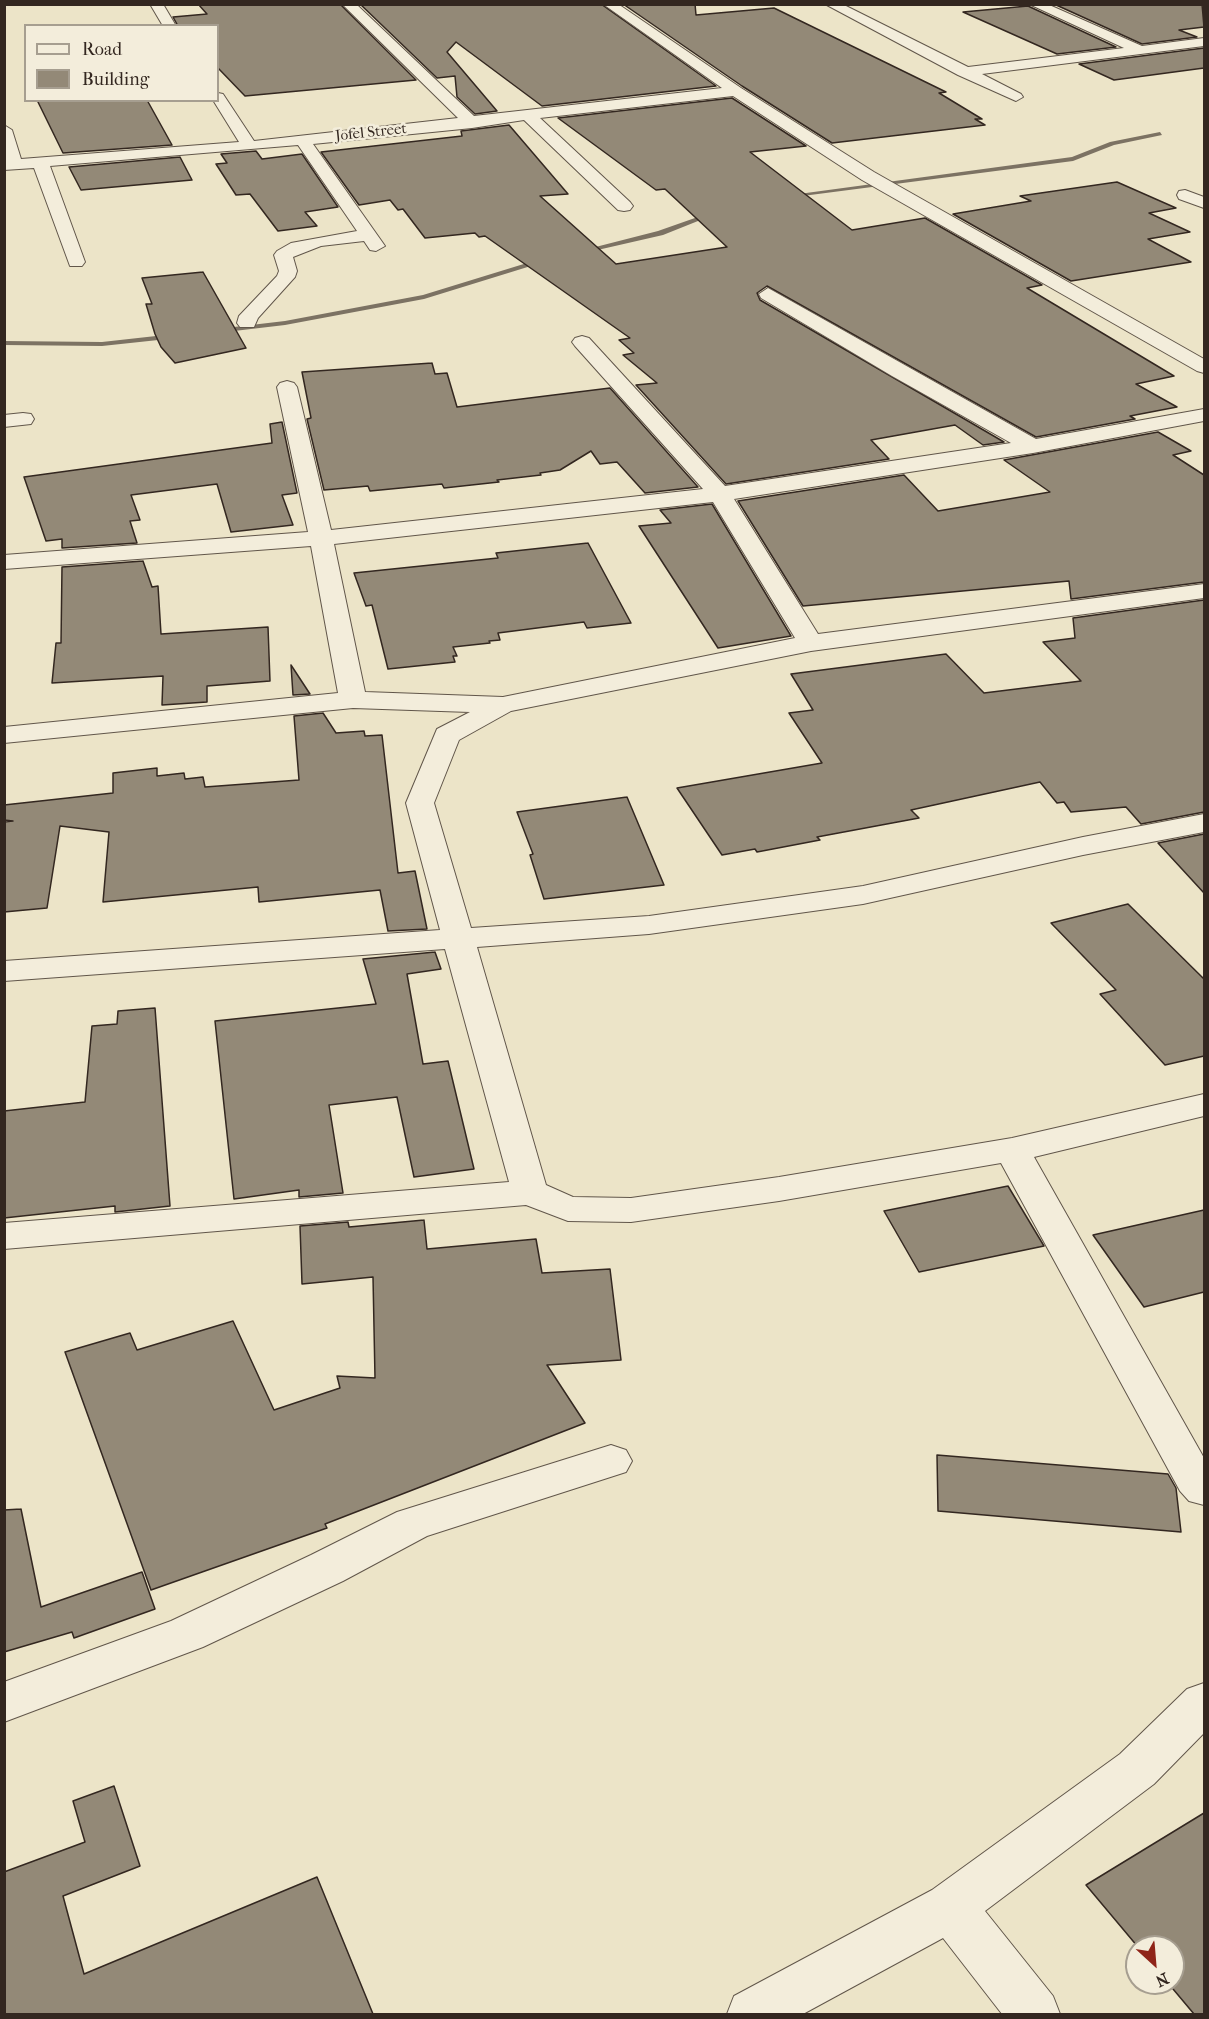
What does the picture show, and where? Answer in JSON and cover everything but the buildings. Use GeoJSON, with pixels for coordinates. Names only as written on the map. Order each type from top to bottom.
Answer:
{"type":"FeatureCollection","features":[{"type":"Feature","properties":{"kind":"street"},"geometry":{"type":"LineString","coordinates":[[156,4],[169,24]]}},
{"type":"Feature","properties":{"kind":"street"},"geometry":{"type":"LineString","coordinates":[[348,4],[472,123]]}},
{"type":"Feature","properties":{"kind":"street"},"geometry":{"type":"LineString","coordinates":[[609,4],[736,91],[868,176],[1204,367]]}},
{"type":"Feature","properties":{"kind":"street"},"geometry":{"type":"LineString","coordinates":[[831,4],[1016,97]]}},
{"type":"Feature","properties":{"kind":"street"},"geometry":{"type":"LineString","coordinates":[[1035,4],[1139,50]]}},
{"type":"Feature","properties":{"kind":"street"},"geometry":{"type":"LineString","coordinates":[[963,72],[1204,42]]}},
{"type":"Feature","properties":{"kind":"street","name":"Jofel Street"},"geometry":{"type":"LineString","coordinates":[[9,164],[250,146],[472,123],[736,91]]}},
{"type":"Feature","properties":{"kind":"street"},"geometry":{"type":"LineString","coordinates":[[219,99],[250,146]]}},
{"type":"Feature","properties":{"kind":"street"},"geometry":{"type":"LineString","coordinates":[[529,116],[624,206]]}},
{"type":"Feature","properties":{"kind":"street"},"geometry":{"type":"LineString","coordinates":[[4,130],[9,164]]}},
{"type":"Feature","properties":{"kind":"street"},"geometry":{"type":"LineString","coordinates":[[247,323],[249,316],[265,302],[286,277],[288,271],[283,255],[297,247],[321,241],[372,241],[302,140]]}},
{"type":"Feature","properties":{"kind":"street"},"geometry":{"type":"LineString","coordinates":[[40,162],[76,262]]}},
{"type":"Feature","properties":{"kind":"street"},"geometry":{"type":"LineString","coordinates":[[1185,195],[1204,203]]}},
{"type":"Feature","properties":{"kind":"street"},"geometry":{"type":"LineString","coordinates":[[768,294],[899,372],[1033,446]]}},
{"type":"Feature","properties":{"kind":"street"},"geometry":{"type":"LineString","coordinates":[[582,342],[720,494],[811,643]]}},
{"type":"Feature","properties":{"kind":"street"},"geometry":{"type":"LineString","coordinates":[[287,387],[321,538],[353,700]]}},
{"type":"Feature","properties":{"kind":"street"},"geometry":{"type":"LineString","coordinates":[[4,562],[321,538],[720,494],[1033,446],[1204,415]]}},
{"type":"Feature","properties":{"kind":"street"},"geometry":{"type":"LineString","coordinates":[[4,735],[353,700],[502,705],[811,643],[1204,591]]}},
{"type":"Feature","properties":{"kind":"street"},"geometry":{"type":"LineString","coordinates":[[502,705],[447,735],[420,803],[456,938],[530,1192]]}},
{"type":"Feature","properties":{"kind":"street"},"geometry":{"type":"LineString","coordinates":[[4,971],[649,925],[862,895],[1083,846],[1204,823]]}},
{"type":"Feature","properties":{"kind":"street"},"geometry":{"type":"LineString","coordinates":[[4,1236],[530,1192],[568,1209],[631,1210],[779,1189],[1012,1150],[1204,1104]]}},
{"type":"Feature","properties":{"kind":"street"},"geometry":{"type":"LineString","coordinates":[[1012,1150],[1195,1479],[1204,1489]]}},
{"type":"Feature","properties":{"kind":"street"},"geometry":{"type":"LineString","coordinates":[[4,1702],[187,1634],[327,1568],[412,1524],[611,1461]]}},
{"type":"Feature","properties":{"kind":"street"},"geometry":{"type":"LineString","coordinates":[[753,2014],[950,1907],[1137,1769],[1204,1703]]}},
{"type":"Feature","properties":{"kind":"street"},"geometry":{"type":"LineString","coordinates":[[950,1907],[1034,2014]]}},
{"type":"Feature","properties":{"kind":"waterway"},"geometry":{"type":"LineString","coordinates":[[787,196],[1073,159],[1112,143],[1160,134]]}},
{"type":"Feature","properties":{"kind":"waterway"},"geometry":{"type":"LineString","coordinates":[[580,252],[660,233],[714,213]]}},
{"type":"Feature","properties":{"kind":"waterway"},"geometry":{"type":"LineString","coordinates":[[217,331],[285,323],[424,297],[543,261]]}},
{"type":"Feature","properties":{"kind":"waterway"},"geometry":{"type":"LineString","coordinates":[[4,343],[102,344],[174,336]]}}]}
